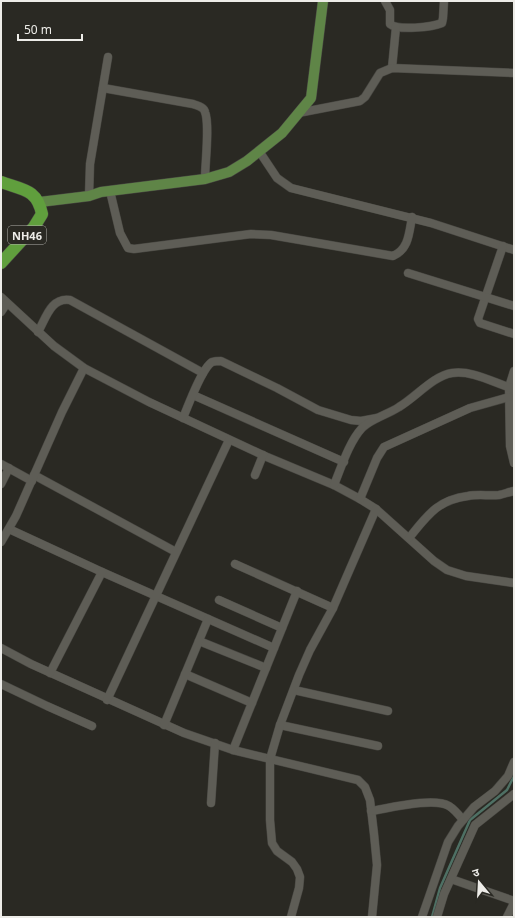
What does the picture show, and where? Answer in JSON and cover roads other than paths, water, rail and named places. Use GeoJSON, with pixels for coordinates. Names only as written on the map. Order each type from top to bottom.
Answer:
{"type":"FeatureCollection","features":[{"type":"Feature","properties":{"kind":"highway"},"geometry":{"type":"LineString","coordinates":[[1,182],[31,192],[40,202]]}},
{"type":"Feature","properties":{"kind":"highway","name":"NH46"},"geometry":{"type":"LineString","coordinates":[[1,263],[34,227],[42,214],[40,202]]}},
{"type":"Feature","properties":{"kind":"main road"},"geometry":{"type":"LineString","coordinates":[[40,202],[89,196],[110,191],[205,179],[229,172],[259,151],[282,133],[311,98],[323,1]]}},
{"type":"Feature","properties":{"kind":"street"},"geometry":{"type":"LineString","coordinates":[[385,1],[390,10],[390,24],[396,27],[435,26],[442,23],[444,1]]}},
{"type":"Feature","properties":{"kind":"street"},"geometry":{"type":"LineString","coordinates":[[392,68],[396,27]]}},
{"type":"Feature","properties":{"kind":"street"},"geometry":{"type":"LineString","coordinates":[[89,196],[90,164],[108,57]]}},
{"type":"Feature","properties":{"kind":"street"},"geometry":{"type":"LineString","coordinates":[[298,113],[360,101],[365,97],[380,73],[392,68],[514,73]]}},
{"type":"Feature","properties":{"kind":"street"},"geometry":{"type":"LineString","coordinates":[[103,88],[193,104],[202,107],[205,111],[207,122],[205,179]]}},
{"type":"Feature","properties":{"kind":"street"},"geometry":{"type":"LineString","coordinates":[[259,151],[277,178],[291,188],[412,218],[514,250]]}},
{"type":"Feature","properties":{"kind":"street"},"geometry":{"type":"LineString","coordinates":[[110,191],[120,233],[128,248],[134,250],[251,234],[271,235],[393,256],[400,253],[406,245],[412,218]]}},
{"type":"Feature","properties":{"kind":"street"},"geometry":{"type":"LineString","coordinates":[[503,246],[478,319],[480,323],[514,334]]}},
{"type":"Feature","properties":{"kind":"street"},"geometry":{"type":"LineString","coordinates":[[408,273],[514,306]]}},
{"type":"Feature","properties":{"kind":"street"},"geometry":{"type":"LineString","coordinates":[[38,332],[52,306],[63,299],[70,300],[203,373]]}},
{"type":"Feature","properties":{"kind":"street"},"geometry":{"type":"LineString","coordinates":[[1,312],[4,300],[54,346],[84,368],[229,440],[360,498],[376,509],[434,561],[447,570],[466,576],[514,583]]}},
{"type":"Feature","properties":{"kind":"street"},"geometry":{"type":"LineString","coordinates":[[183,418],[203,373],[211,363],[221,361],[318,410],[351,420],[361,421],[377,418]]}},
{"type":"Feature","properties":{"kind":"street"},"geometry":{"type":"LineString","coordinates":[[1,542],[16,516],[62,412],[84,368]]}},
{"type":"Feature","properties":{"kind":"street"},"geometry":{"type":"LineString","coordinates":[[514,371],[512,388],[509,397],[510,446],[514,463]]}},
{"type":"Feature","properties":{"kind":"street"},"geometry":{"type":"LineString","coordinates":[[334,486],[354,440],[362,428],[377,418],[399,408],[441,376],[454,373],[476,375],[512,388]]}},
{"type":"Feature","properties":{"kind":"street"},"geometry":{"type":"LineString","coordinates":[[193,395],[344,462]]}},
{"type":"Feature","properties":{"kind":"street"},"geometry":{"type":"LineString","coordinates":[[360,498],[377,458],[384,448],[470,408],[509,397]]}},
{"type":"Feature","properties":{"kind":"street"},"geometry":{"type":"LineString","coordinates":[[107,700],[229,440]]}},
{"type":"Feature","properties":{"kind":"street"},"geometry":{"type":"LineString","coordinates":[[255,475],[264,456]]}},
{"type":"Feature","properties":{"kind":"street"},"geometry":{"type":"LineString","coordinates":[[1,484],[5,466],[33,478],[176,552]]}},
{"type":"Feature","properties":{"kind":"street"},"geometry":{"type":"LineString","coordinates":[[409,538],[430,513],[449,500],[468,495],[500,495],[514,491]]}},
{"type":"Feature","properties":{"kind":"street"},"geometry":{"type":"LineString","coordinates":[[290,917],[299,888],[300,877],[292,862],[277,851],[272,843],[270,820],[270,759],[280,725],[310,650],[333,608],[376,509]]}},
{"type":"Feature","properties":{"kind":"street"},"geometry":{"type":"LineString","coordinates":[[8,529],[274,648]]}},
{"type":"Feature","properties":{"kind":"street"},"geometry":{"type":"LineString","coordinates":[[234,564],[333,608]]}},
{"type":"Feature","properties":{"kind":"street"},"geometry":{"type":"LineString","coordinates":[[50,673],[102,572]]}},
{"type":"Feature","properties":{"kind":"street"},"geometry":{"type":"LineString","coordinates":[[234,750],[297,591]]}},
{"type":"Feature","properties":{"kind":"street"},"geometry":{"type":"LineString","coordinates":[[219,600],[282,628]]}},
{"type":"Feature","properties":{"kind":"street"},"geometry":{"type":"LineString","coordinates":[[164,725],[208,619]]}},
{"type":"Feature","properties":{"kind":"street"},"geometry":{"type":"LineString","coordinates":[[199,641],[266,668]]}},
{"type":"Feature","properties":{"kind":"street"},"geometry":{"type":"LineString","coordinates":[[1,648],[107,700],[184,733],[234,750],[358,780],[365,787],[370,800],[377,865],[372,917]]}},
{"type":"Feature","properties":{"kind":"street"},"geometry":{"type":"LineString","coordinates":[[185,674],[252,703]]}},
{"type":"Feature","properties":{"kind":"street"},"geometry":{"type":"LineString","coordinates":[[1,684],[92,726]]}},
{"type":"Feature","properties":{"kind":"street"},"geometry":{"type":"LineString","coordinates":[[294,690],[388,711]]}},
{"type":"Feature","properties":{"kind":"street"},"geometry":{"type":"LineString","coordinates":[[280,725],[378,746]]}},
{"type":"Feature","properties":{"kind":"street"},"geometry":{"type":"LineString","coordinates":[[211,803],[215,744]]}},
{"type":"Feature","properties":{"kind":"street"},"geometry":{"type":"LineString","coordinates":[[422,917],[448,842],[474,807],[495,791],[508,776],[514,762]]}},
{"type":"Feature","properties":{"kind":"street"},"geometry":{"type":"LineString","coordinates":[[437,917],[451,879],[475,825],[514,794]]}},
{"type":"Feature","properties":{"kind":"street"},"geometry":{"type":"LineString","coordinates":[[371,811],[440,803],[450,807],[463,820]]}},
{"type":"Feature","properties":{"kind":"street"},"geometry":{"type":"LineString","coordinates":[[451,879],[514,902],[507,917]]}},
{"type":"Feature","properties":{"kind":"waterway"},"geometry":{"type":"LineString","coordinates":[[432,917],[440,888],[470,820],[507,790],[514,776]]}}]}
